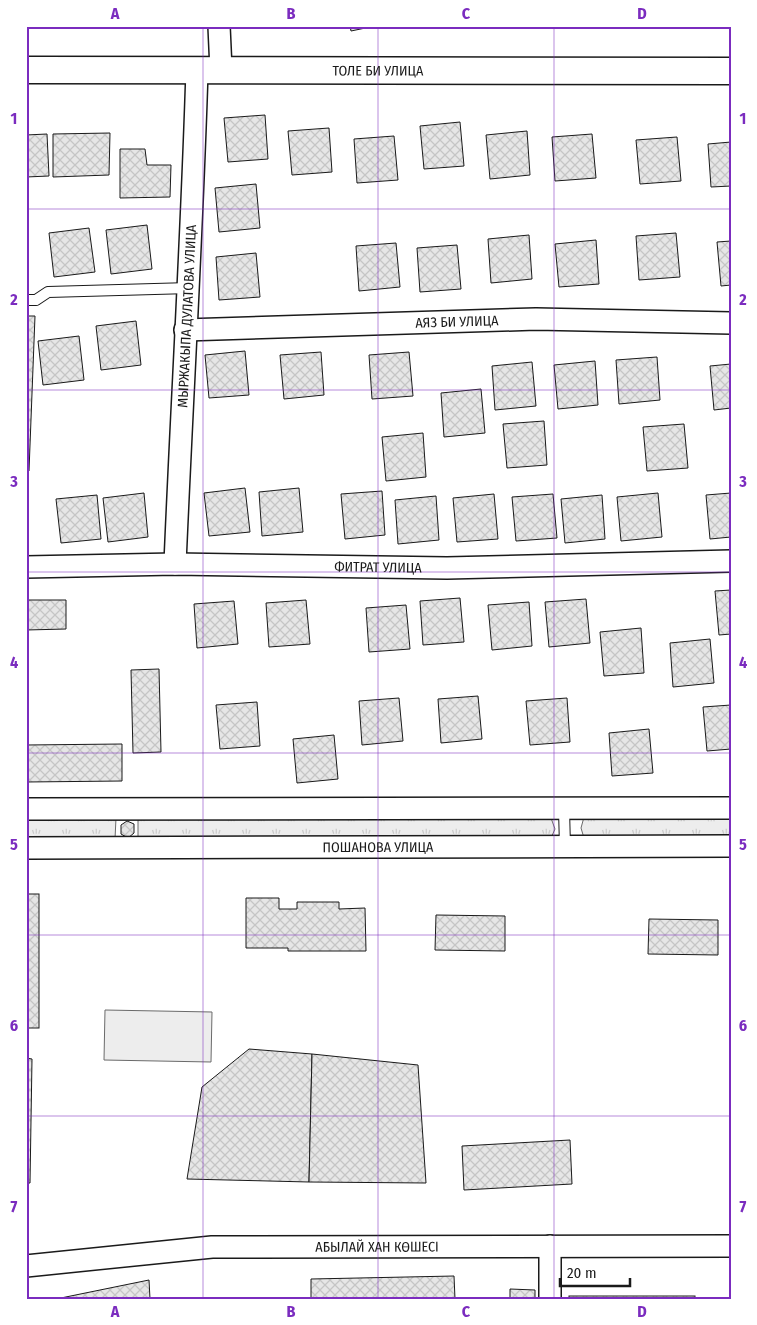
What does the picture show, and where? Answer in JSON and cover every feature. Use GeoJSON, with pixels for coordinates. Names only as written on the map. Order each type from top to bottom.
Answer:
{"type":"FeatureCollection","features":[{"type":"Feature","properties":{"kind":"street","name":"МЫРЖАКЫПА ДУЛАТОВА УЛИЦА"},"geometry":{"type":"LineString","coordinates":[[175,564],[185,330],[209,70],[219,26]]}},
{"type":"Feature","properties":{"kind":"street","name":"ТОЛЕ БИ УЛИЦА"},"geometry":{"type":"LineString","coordinates":[[26,70],[731,71]]}},
{"type":"Feature","properties":{"kind":"street","name":"АЯЗ БИ УЛИЦА"},"geometry":{"type":"LineString","coordinates":[[185,330],[536,319],[731,323]]}},
{"type":"Feature","properties":{"kind":"street","name":"ФИТРАТ УЛИЦА"},"geometry":{"type":"LineString","coordinates":[[26,567],[175,564],[448,568],[731,561]]}},
{"type":"Feature","properties":{"kind":"street"},"geometry":{"type":"LineString","coordinates":[[26,809],[731,808]]}},
{"type":"Feature","properties":{"kind":"street","name":"ПОШАНОВА УЛИЦА"},"geometry":{"type":"LineString","coordinates":[[26,848],[731,846]]}},
{"type":"Feature","properties":{"kind":"street"},"geometry":{"type":"LineString","coordinates":[[550,1246],[550,1299]]}},
{"type":"Feature","properties":{"kind":"street","name":"АБЫЛАЙ ХАН КӨШЕСІ"},"geometry":{"type":"LineString","coordinates":[[26,1266],[212,1247],[731,1246]]}},
{"type":"Feature","properties":{"kind":"lane"},"geometry":{"type":"LineString","coordinates":[[26,300],[36,300],[48,292],[190,288]]}},
{"type":"Feature","properties":{"kind":"lane"},"geometry":{"type":"LineString","coordinates":[[564,808],[565,847]]}},
{"type":"Feature","properties":{"kind":"green space"},"geometry":{"type":"Polygon","coordinates":[[[584,817],[731,817],[731,838],[584,838],[581,828],[584,817]]]}},
{"type":"Feature","properties":{"kind":"green space"},"geometry":{"type":"Polygon","coordinates":[[[26,818],[116,818],[115,839],[26,839],[26,818]]]}},
{"type":"Feature","properties":{"kind":"green space"},"geometry":{"type":"Polygon","coordinates":[[[551,818],[555,829],[551,838],[138,839],[138,819],[551,818]]]}},
{"type":"Feature","properties":{"kind":"shaded area"},"geometry":{"type":"Polygon","coordinates":[[[105,1010],[212,1012],[211,1062],[104,1060],[105,1010]]]}},
{"type":"Feature","properties":{"kind":"building"},"geometry":{"type":"Polygon","coordinates":[[[350,26],[375,26],[351,31],[350,26]]]}},
{"type":"Feature","properties":{"kind":"building"},"geometry":{"type":"Polygon","coordinates":[[[265,115],[268,159],[228,162],[224,118],[265,115]]]}},
{"type":"Feature","properties":{"kind":"building"},"geometry":{"type":"Polygon","coordinates":[[[460,122],[464,166],[424,169],[420,126],[460,122]]]}},
{"type":"Feature","properties":{"kind":"building"},"geometry":{"type":"Polygon","coordinates":[[[329,128],[332,172],[292,175],[288,131],[329,128]]]}},
{"type":"Feature","properties":{"kind":"building"},"geometry":{"type":"Polygon","coordinates":[[[527,131],[530,175],[490,179],[486,135],[527,131]]]}},
{"type":"Feature","properties":{"kind":"building"},"geometry":{"type":"Polygon","coordinates":[[[110,133],[109,175],[53,177],[53,134],[110,133]]]}},
{"type":"Feature","properties":{"kind":"building"},"geometry":{"type":"Polygon","coordinates":[[[47,134],[49,176],[26,177],[26,135],[47,134]]]}},
{"type":"Feature","properties":{"kind":"building"},"geometry":{"type":"Polygon","coordinates":[[[592,134],[596,178],[555,181],[552,137],[592,134]]]}},
{"type":"Feature","properties":{"kind":"building"},"geometry":{"type":"Polygon","coordinates":[[[394,136],[398,180],[357,183],[354,139],[394,136]]]}},
{"type":"Feature","properties":{"kind":"building"},"geometry":{"type":"Polygon","coordinates":[[[677,137],[681,181],[640,184],[636,140],[677,137]]]}},
{"type":"Feature","properties":{"kind":"building"},"geometry":{"type":"Polygon","coordinates":[[[731,142],[731,186],[711,187],[708,144],[731,142]]]}},
{"type":"Feature","properties":{"kind":"building"},"geometry":{"type":"Polygon","coordinates":[[[120,149],[145,149],[147,165],[171,165],[170,197],[120,198],[120,149]]]}},
{"type":"Feature","properties":{"kind":"building"},"geometry":{"type":"Polygon","coordinates":[[[256,184],[260,228],[219,232],[215,188],[256,184]]]}},
{"type":"Feature","properties":{"kind":"building"},"geometry":{"type":"Polygon","coordinates":[[[147,225],[152,269],[111,274],[106,230],[147,225]]]}},
{"type":"Feature","properties":{"kind":"building"},"geometry":{"type":"Polygon","coordinates":[[[89,228],[95,272],[54,277],[49,233],[89,228]]]}},
{"type":"Feature","properties":{"kind":"building"},"geometry":{"type":"Polygon","coordinates":[[[676,233],[680,277],[639,280],[636,236],[676,233]]]}},
{"type":"Feature","properties":{"kind":"building"},"geometry":{"type":"Polygon","coordinates":[[[529,235],[532,279],[491,283],[488,239],[529,235]]]}},
{"type":"Feature","properties":{"kind":"building"},"geometry":{"type":"Polygon","coordinates":[[[596,240],[599,284],[559,287],[555,244],[596,240]]]}},
{"type":"Feature","properties":{"kind":"building"},"geometry":{"type":"Polygon","coordinates":[[[731,241],[731,285],[721,286],[717,242],[731,241]]]}},
{"type":"Feature","properties":{"kind":"building"},"geometry":{"type":"Polygon","coordinates":[[[396,243],[400,287],[359,291],[356,246],[396,243]]]}},
{"type":"Feature","properties":{"kind":"building"},"geometry":{"type":"Polygon","coordinates":[[[457,245],[461,289],[420,292],[417,248],[457,245]]]}},
{"type":"Feature","properties":{"kind":"building"},"geometry":{"type":"Polygon","coordinates":[[[256,253],[260,297],[219,300],[216,257],[256,253]]]}},
{"type":"Feature","properties":{"kind":"building"},"geometry":{"type":"Polygon","coordinates":[[[26,316],[35,316],[29,471],[26,472],[26,316]]]}},
{"type":"Feature","properties":{"kind":"building"},"geometry":{"type":"Polygon","coordinates":[[[136,321],[141,365],[101,370],[96,326],[136,321]]]}},
{"type":"Feature","properties":{"kind":"building"},"geometry":{"type":"Polygon","coordinates":[[[79,336],[84,380],[43,385],[38,341],[79,336]]]}},
{"type":"Feature","properties":{"kind":"building"},"geometry":{"type":"Polygon","coordinates":[[[245,351],[249,395],[209,398],[205,355],[245,351]]]}},
{"type":"Feature","properties":{"kind":"building"},"geometry":{"type":"Polygon","coordinates":[[[321,352],[324,395],[284,399],[280,355],[321,352]]]}},
{"type":"Feature","properties":{"kind":"building"},"geometry":{"type":"Polygon","coordinates":[[[409,352],[413,396],[372,399],[369,355],[409,352]]]}},
{"type":"Feature","properties":{"kind":"building"},"geometry":{"type":"Polygon","coordinates":[[[657,357],[660,400],[619,404],[616,360],[657,357]]]}},
{"type":"Feature","properties":{"kind":"building"},"geometry":{"type":"Polygon","coordinates":[[[595,361],[598,405],[558,409],[554,365],[595,361]]]}},
{"type":"Feature","properties":{"kind":"building"},"geometry":{"type":"Polygon","coordinates":[[[532,362],[536,406],[495,410],[492,366],[532,362]]]}},
{"type":"Feature","properties":{"kind":"building"},"geometry":{"type":"Polygon","coordinates":[[[731,364],[731,408],[714,410],[710,366],[731,364]]]}},
{"type":"Feature","properties":{"kind":"building"},"geometry":{"type":"Polygon","coordinates":[[[481,389],[485,433],[444,437],[441,393],[481,389]]]}},
{"type":"Feature","properties":{"kind":"building"},"geometry":{"type":"Polygon","coordinates":[[[544,421],[547,465],[507,468],[503,424],[544,421]]]}},
{"type":"Feature","properties":{"kind":"building"},"geometry":{"type":"Polygon","coordinates":[[[684,424],[688,468],[647,471],[643,427],[684,424]]]}},
{"type":"Feature","properties":{"kind":"building"},"geometry":{"type":"Polygon","coordinates":[[[423,433],[426,477],[386,481],[382,437],[423,433]]]}},
{"type":"Feature","properties":{"kind":"building"},"geometry":{"type":"Polygon","coordinates":[[[245,488],[250,532],[209,536],[204,493],[245,488]]]}},
{"type":"Feature","properties":{"kind":"building"},"geometry":{"type":"Polygon","coordinates":[[[299,488],[303,532],[262,536],[259,492],[299,488]]]}},
{"type":"Feature","properties":{"kind":"building"},"geometry":{"type":"Polygon","coordinates":[[[382,491],[385,535],[345,539],[341,494],[382,491]]]}},
{"type":"Feature","properties":{"kind":"building"},"geometry":{"type":"Polygon","coordinates":[[[144,493],[148,537],[108,542],[103,498],[144,493]]]}},
{"type":"Feature","properties":{"kind":"building"},"geometry":{"type":"Polygon","coordinates":[[[658,493],[662,537],[621,541],[617,497],[658,493]]]}},
{"type":"Feature","properties":{"kind":"building"},"geometry":{"type":"Polygon","coordinates":[[[731,493],[731,537],[710,539],[706,495],[731,493]]]}},
{"type":"Feature","properties":{"kind":"building"},"geometry":{"type":"Polygon","coordinates":[[[494,494],[498,539],[457,542],[453,498],[494,494]]]}},
{"type":"Feature","properties":{"kind":"building"},"geometry":{"type":"Polygon","coordinates":[[[553,494],[557,538],[516,541],[512,497],[553,494]]]}},
{"type":"Feature","properties":{"kind":"building"},"geometry":{"type":"Polygon","coordinates":[[[97,495],[101,539],[61,543],[56,499],[97,495]]]}},
{"type":"Feature","properties":{"kind":"building"},"geometry":{"type":"Polygon","coordinates":[[[602,495],[605,539],[565,543],[561,499],[602,495]]]}},
{"type":"Feature","properties":{"kind":"building"},"geometry":{"type":"Polygon","coordinates":[[[436,496],[439,540],[398,544],[395,500],[436,496]]]}},
{"type":"Feature","properties":{"kind":"building"},"geometry":{"type":"Polygon","coordinates":[[[731,590],[731,634],[719,635],[715,591],[731,590]]]}},
{"type":"Feature","properties":{"kind":"building"},"geometry":{"type":"Polygon","coordinates":[[[460,598],[464,642],[423,645],[420,601],[460,598]]]}},
{"type":"Feature","properties":{"kind":"building"},"geometry":{"type":"Polygon","coordinates":[[[586,599],[590,643],[549,647],[545,602],[586,599]]]}},
{"type":"Feature","properties":{"kind":"building"},"geometry":{"type":"Polygon","coordinates":[[[26,600],[66,600],[66,629],[26,630],[26,600]]]}},
{"type":"Feature","properties":{"kind":"building"},"geometry":{"type":"Polygon","coordinates":[[[306,600],[310,644],[269,647],[266,603],[306,600]]]}},
{"type":"Feature","properties":{"kind":"building"},"geometry":{"type":"Polygon","coordinates":[[[234,601],[238,644],[197,648],[194,604],[234,601]]]}},
{"type":"Feature","properties":{"kind":"building"},"geometry":{"type":"Polygon","coordinates":[[[529,602],[532,646],[492,650],[488,605],[529,602]]]}},
{"type":"Feature","properties":{"kind":"building"},"geometry":{"type":"Polygon","coordinates":[[[406,605],[410,649],[369,652],[366,608],[406,605]]]}},
{"type":"Feature","properties":{"kind":"building"},"geometry":{"type":"Polygon","coordinates":[[[641,628],[644,673],[604,676],[600,632],[641,628]]]}},
{"type":"Feature","properties":{"kind":"building"},"geometry":{"type":"Polygon","coordinates":[[[710,639],[714,683],[673,687],[670,643],[710,639]]]}},
{"type":"Feature","properties":{"kind":"building"},"geometry":{"type":"Polygon","coordinates":[[[159,669],[161,752],[133,753],[131,670],[159,669]]]}},
{"type":"Feature","properties":{"kind":"building"},"geometry":{"type":"Polygon","coordinates":[[[478,696],[482,739],[441,743],[438,699],[478,696]]]}},
{"type":"Feature","properties":{"kind":"building"},"geometry":{"type":"Polygon","coordinates":[[[399,698],[403,741],[362,745],[359,701],[399,698]]]}},
{"type":"Feature","properties":{"kind":"building"},"geometry":{"type":"Polygon","coordinates":[[[567,698],[570,742],[530,745],[526,701],[567,698]]]}},
{"type":"Feature","properties":{"kind":"building"},"geometry":{"type":"Polygon","coordinates":[[[257,702],[260,746],[220,749],[216,705],[257,702]]]}},
{"type":"Feature","properties":{"kind":"building"},"geometry":{"type":"Polygon","coordinates":[[[731,705],[731,749],[707,751],[703,707],[731,705]]]}},
{"type":"Feature","properties":{"kind":"building"},"geometry":{"type":"Polygon","coordinates":[[[649,729],[653,773],[612,776],[609,733],[649,729]]]}},
{"type":"Feature","properties":{"kind":"building"},"geometry":{"type":"Polygon","coordinates":[[[334,735],[338,779],[297,783],[293,739],[334,735]]]}},
{"type":"Feature","properties":{"kind":"building"},"geometry":{"type":"Polygon","coordinates":[[[122,744],[122,781],[26,782],[26,745],[122,744]]]}},
{"type":"Feature","properties":{"kind":"building"},"geometry":{"type":"Polygon","coordinates":[[[127,821],[134,824],[134,833],[128,838],[121,834],[121,825],[127,821]]]}},
{"type":"Feature","properties":{"kind":"building"},"geometry":{"type":"Polygon","coordinates":[[[26,894],[39,894],[39,1028],[26,1028],[26,894]]]}},
{"type":"Feature","properties":{"kind":"building"},"geometry":{"type":"Polygon","coordinates":[[[246,898],[279,898],[279,909],[297,909],[297,902],[339,902],[339,909],[365,908],[366,951],[288,951],[288,948],[246,948],[246,898]]]}},
{"type":"Feature","properties":{"kind":"building"},"geometry":{"type":"Polygon","coordinates":[[[436,915],[505,916],[505,951],[435,950],[436,915]]]}},
{"type":"Feature","properties":{"kind":"building"},"geometry":{"type":"Polygon","coordinates":[[[649,919],[718,920],[718,955],[648,954],[649,919]]]}},
{"type":"Feature","properties":{"kind":"building"},"geometry":{"type":"Polygon","coordinates":[[[249,1049],[312,1054],[309,1182],[187,1179],[202,1087],[249,1049]]]}},
{"type":"Feature","properties":{"kind":"building"},"geometry":{"type":"Polygon","coordinates":[[[312,1054],[418,1065],[426,1183],[309,1182],[312,1054]]]}},
{"type":"Feature","properties":{"kind":"building"},"geometry":{"type":"Polygon","coordinates":[[[26,1058],[32,1059],[30,1183],[26,1183],[26,1058]]]}},
{"type":"Feature","properties":{"kind":"building"},"geometry":{"type":"Polygon","coordinates":[[[570,1140],[572,1184],[464,1190],[462,1146],[570,1140]]]}},
{"type":"Feature","properties":{"kind":"building"},"geometry":{"type":"Polygon","coordinates":[[[454,1276],[455,1299],[311,1299],[311,1279],[454,1276]]]}},
{"type":"Feature","properties":{"kind":"building"},"geometry":{"type":"Polygon","coordinates":[[[149,1280],[150,1299],[56,1299],[149,1280]]]}},
{"type":"Feature","properties":{"kind":"building"},"geometry":{"type":"Polygon","coordinates":[[[510,1289],[535,1290],[535,1299],[510,1299],[510,1289]]]}},
{"type":"Feature","properties":{"kind":"building"},"geometry":{"type":"Polygon","coordinates":[[[569,1296],[695,1296],[695,1299],[569,1299],[569,1296]]]}}]}
